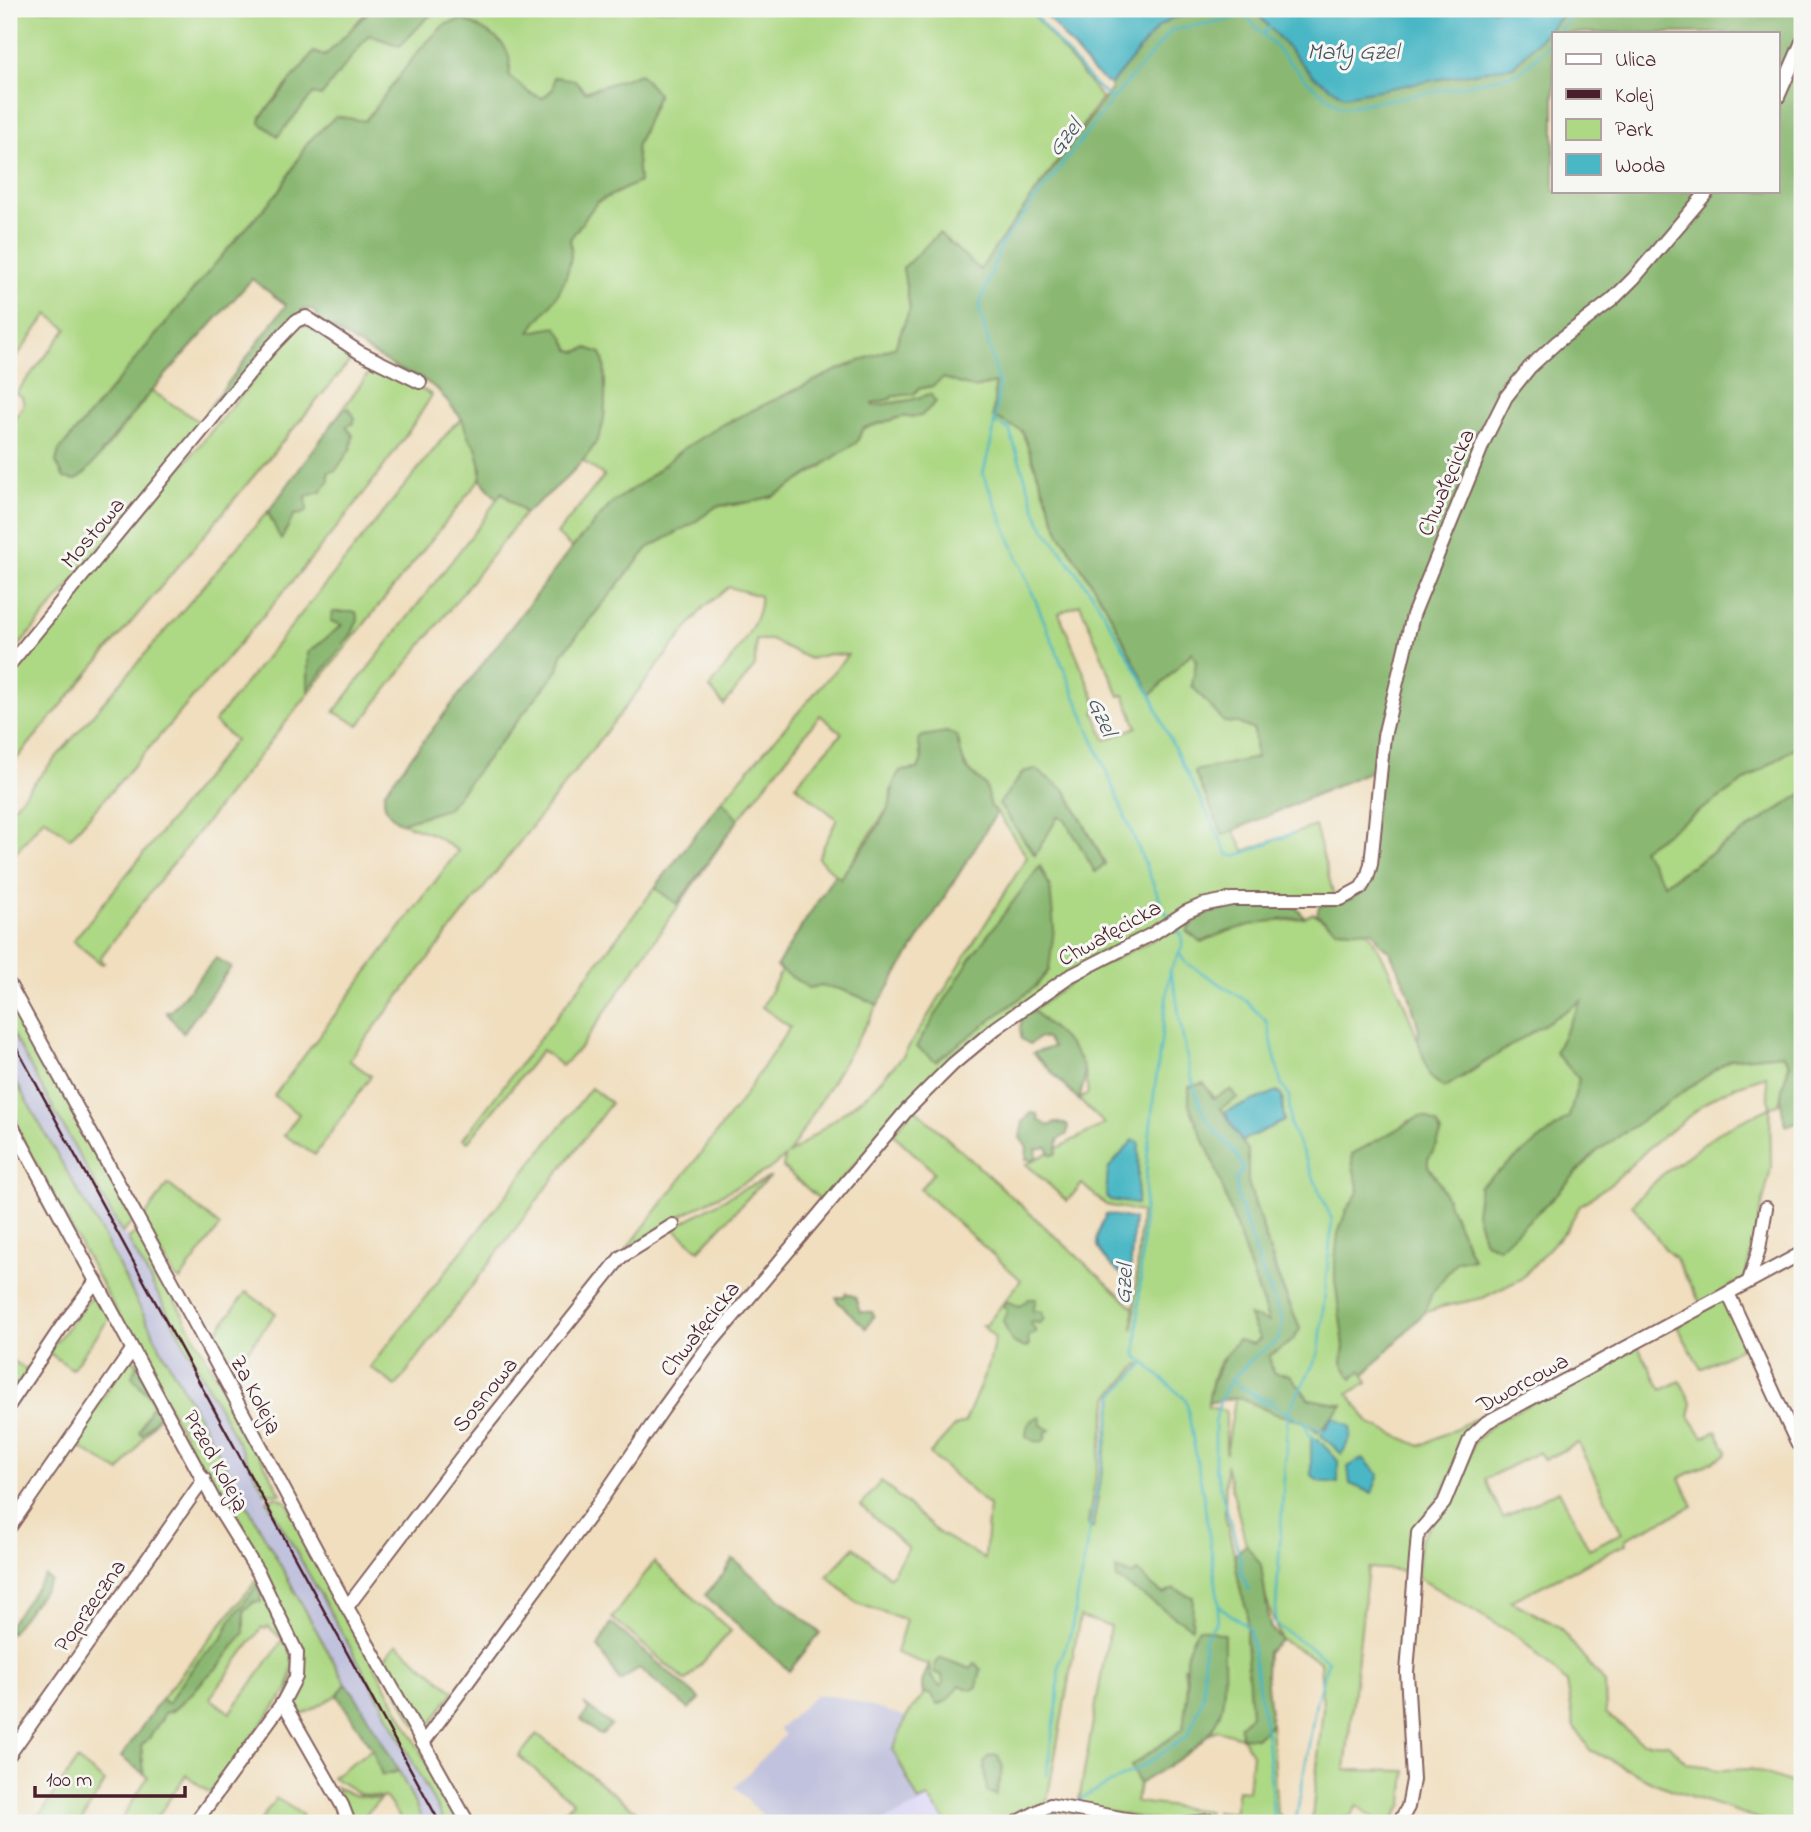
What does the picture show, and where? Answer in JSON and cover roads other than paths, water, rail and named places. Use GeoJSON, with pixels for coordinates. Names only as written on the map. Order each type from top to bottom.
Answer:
{"type":"FeatureCollection","features":[{"type":"Feature","properties":{"kind":"street"},"geometry":{"type":"LineString","coordinates":[[1780,92],[1802,42]]}},
{"type":"Feature","properties":{"kind":"street","name":"Chwałęcicka"},"geometry":{"type":"LineString","coordinates":[[423,1743],[596,1507],[698,1359],[907,1110],[975,1045],[1050,988],[1202,905],[1218,901],[1341,899],[1356,892],[1364,883],[1371,864],[1384,736],[1413,615],[1485,439],[1506,397],[1530,367],[1612,300],[1707,192]]}},
{"type":"Feature","properties":{"kind":"street","name":"Mostowa"},"geometry":{"type":"LineString","coordinates":[[9,665],[296,321],[306,317],[359,352],[420,382]]}},
{"type":"Feature","properties":{"kind":"street","name":"Za Koleją"},"geometry":{"type":"LineString","coordinates":[[9,984],[347,1608],[468,1823]]}},
{"type":"Feature","properties":{"kind":"street","name":"Przed Koleją"},"geometry":{"type":"LineString","coordinates":[[9,1120],[217,1506],[259,1574],[297,1653],[296,1677],[284,1702]]}},
{"type":"Feature","properties":{"kind":"street"},"geometry":{"type":"LineString","coordinates":[[9,1150],[18,1136]]}},
{"type":"Feature","properties":{"kind":"street"},"geometry":{"type":"LineString","coordinates":[[1749,1281],[1759,1249],[1766,1208]]}},
{"type":"Feature","properties":{"kind":"street","name":"Sosnowa"},"geometry":{"type":"LineString","coordinates":[[347,1608],[469,1447],[621,1257],[673,1225]]}},
{"type":"Feature","properties":{"kind":"street","name":"Dworcowa"},"geometry":{"type":"LineString","coordinates":[[1399,1823],[1408,1807],[1413,1780],[1407,1672],[1418,1533],[1444,1503],[1471,1437],[1487,1423],[1802,1253]]}},
{"type":"Feature","properties":{"kind":"street"},"geometry":{"type":"LineString","coordinates":[[9,1405],[96,1281]]}},
{"type":"Feature","properties":{"kind":"street"},"geometry":{"type":"LineString","coordinates":[[1728,1293],[1797,1443],[1802,1448]]}},
{"type":"Feature","properties":{"kind":"street"},"geometry":{"type":"LineString","coordinates":[[9,1528],[132,1350]]}},
{"type":"Feature","properties":{"kind":"street","name":"Poprzeczna"},"geometry":{"type":"LineString","coordinates":[[9,1755],[204,1479]]}},
{"type":"Feature","properties":{"kind":"street"},"geometry":{"type":"LineString","coordinates":[[195,1823],[284,1702],[342,1805],[349,1823]]}},
{"type":"Feature","properties":{"kind":"street"},"geometry":{"type":"LineString","coordinates":[[1017,1823],[1050,1805],[1148,1823]]}},
{"type":"Feature","properties":{"kind":"street"},"geometry":{"type":"LineString","coordinates":[[1187,1823],[1224,1823]]}},
{"type":"Feature","properties":{"kind":"water"},"geometry":{"type":"Polygon","coordinates":[[[1041,9],[1221,9],[1172,18],[1158,27],[1110,85],[1092,71],[1041,9]]]}},
{"type":"Feature","properties":{"kind":"water","name":"Mały Gzel"},"geometry":{"type":"Polygon","coordinates":[[[1253,9],[1568,9],[1514,66],[1344,96],[1313,76],[1253,9]]]}},
{"type":"Feature","properties":{"kind":"water"},"geometry":{"type":"Polygon","coordinates":[[[1278,1091],[1282,1097],[1284,1121],[1241,1141],[1225,1112],[1278,1091]]]}},
{"type":"Feature","properties":{"kind":"water"},"geometry":{"type":"Polygon","coordinates":[[[1133,1140],[1139,1142],[1137,1204],[1110,1200],[1106,1197],[1108,1169],[1133,1140]]]}},
{"type":"Feature","properties":{"kind":"water"},"geometry":{"type":"Polygon","coordinates":[[[1106,1214],[1134,1219],[1130,1278],[1109,1264],[1098,1246],[1098,1234],[1106,1214]]]}},
{"type":"Feature","properties":{"kind":"water"},"geometry":{"type":"Polygon","coordinates":[[[1333,1417],[1351,1427],[1350,1438],[1342,1454],[1321,1435],[1333,1417]]]}},
{"type":"Feature","properties":{"kind":"water"},"geometry":{"type":"Polygon","coordinates":[[[1311,1439],[1318,1439],[1338,1461],[1338,1483],[1318,1481],[1311,1474],[1311,1439]]]}},
{"type":"Feature","properties":{"kind":"water"},"geometry":{"type":"Polygon","coordinates":[[[1363,1458],[1379,1475],[1372,1493],[1350,1484],[1348,1467],[1363,1458]]]}},
{"type":"Feature","properties":{"kind":"waterway"},"geometry":{"type":"LineString","coordinates":[[1029,9],[1093,83],[1112,100]]}},
{"type":"Feature","properties":{"kind":"waterway","name":"Gzel"},"geometry":{"type":"LineString","coordinates":[[1558,32],[1578,9]]}},
{"type":"Feature","properties":{"kind":"waterway","name":"Gzel"},"geometry":{"type":"LineString","coordinates":[[1170,919],[983,474],[993,434],[999,385],[979,307],[1001,244],[1112,100],[1172,30],[1246,16],[1308,82],[1341,108],[1465,86],[1519,73],[1552,39]]}},
{"type":"Feature","properties":{"kind":"waterway"},"geometry":{"type":"LineString","coordinates":[[1263,34],[1270,27]]}},
{"type":"Feature","properties":{"kind":"waterway"},"geometry":{"type":"LineString","coordinates":[[994,422],[1009,429],[1040,522],[1095,598],[1151,695],[1165,729],[1228,855],[1236,856],[1293,833]]}},
{"type":"Feature","properties":{"kind":"waterway","name":"Gzel"},"geometry":{"type":"LineString","coordinates":[[1078,1807],[1082,1798],[1141,1767],[1188,1736],[1203,1697],[1204,1639],[1216,1622],[1219,1605],[1186,1400],[1136,1355],[1147,1160],[1154,1095],[1170,971],[1182,947],[1182,936],[1174,924]]}},
{"type":"Feature","properties":{"kind":"waterway"},"geometry":{"type":"LineString","coordinates":[[1179,953],[1185,962],[1245,1000],[1267,1022],[1281,1083],[1289,1096],[1290,1124],[1332,1220],[1319,1353],[1288,1413],[1275,1624],[1328,1660],[1316,1703],[1296,1819]]}},
{"type":"Feature","properties":{"kind":"waterway"},"geometry":{"type":"LineString","coordinates":[[1170,973],[1195,1089],[1207,1119],[1243,1168],[1236,1180],[1238,1199],[1261,1269],[1283,1322],[1278,1340],[1252,1359],[1230,1381],[1220,1400],[1215,1423],[1215,1468],[1241,1561],[1241,1572],[1249,1591]]}},
{"type":"Feature","properties":{"kind":"waterway"},"geometry":{"type":"LineString","coordinates":[[1046,1776],[1057,1706],[1059,1664],[1071,1632],[1114,1395],[1145,1363]]}},
{"type":"Feature","properties":{"kind":"waterway"},"geometry":{"type":"LineString","coordinates":[[1230,1381],[1247,1390]]}},
{"type":"Feature","properties":{"kind":"waterway"},"geometry":{"type":"LineString","coordinates":[[1248,1390],[1263,1404],[1273,1405],[1306,1423],[1308,1435],[1313,1439]]}},
{"type":"Feature","properties":{"kind":"waterway"},"geometry":{"type":"LineString","coordinates":[[1253,1393],[1273,1400]]}},
{"type":"Feature","properties":{"kind":"waterway"},"geometry":{"type":"LineString","coordinates":[[1306,1423],[1324,1431]]}},
{"type":"Feature","properties":{"kind":"waterway"},"geometry":{"type":"LineString","coordinates":[[1219,1606],[1249,1628],[1267,1737],[1274,1823]]}},
{"type":"Feature","properties":{"kind":"waterway","name":"Gzel"},"geometry":{"type":"LineString","coordinates":[[1073,1823],[1075,1813]]}},
{"type":"Feature","properties":{"kind":"railway"},"geometry":{"type":"LineString","coordinates":[[9,1034],[440,1823]]}}]}
